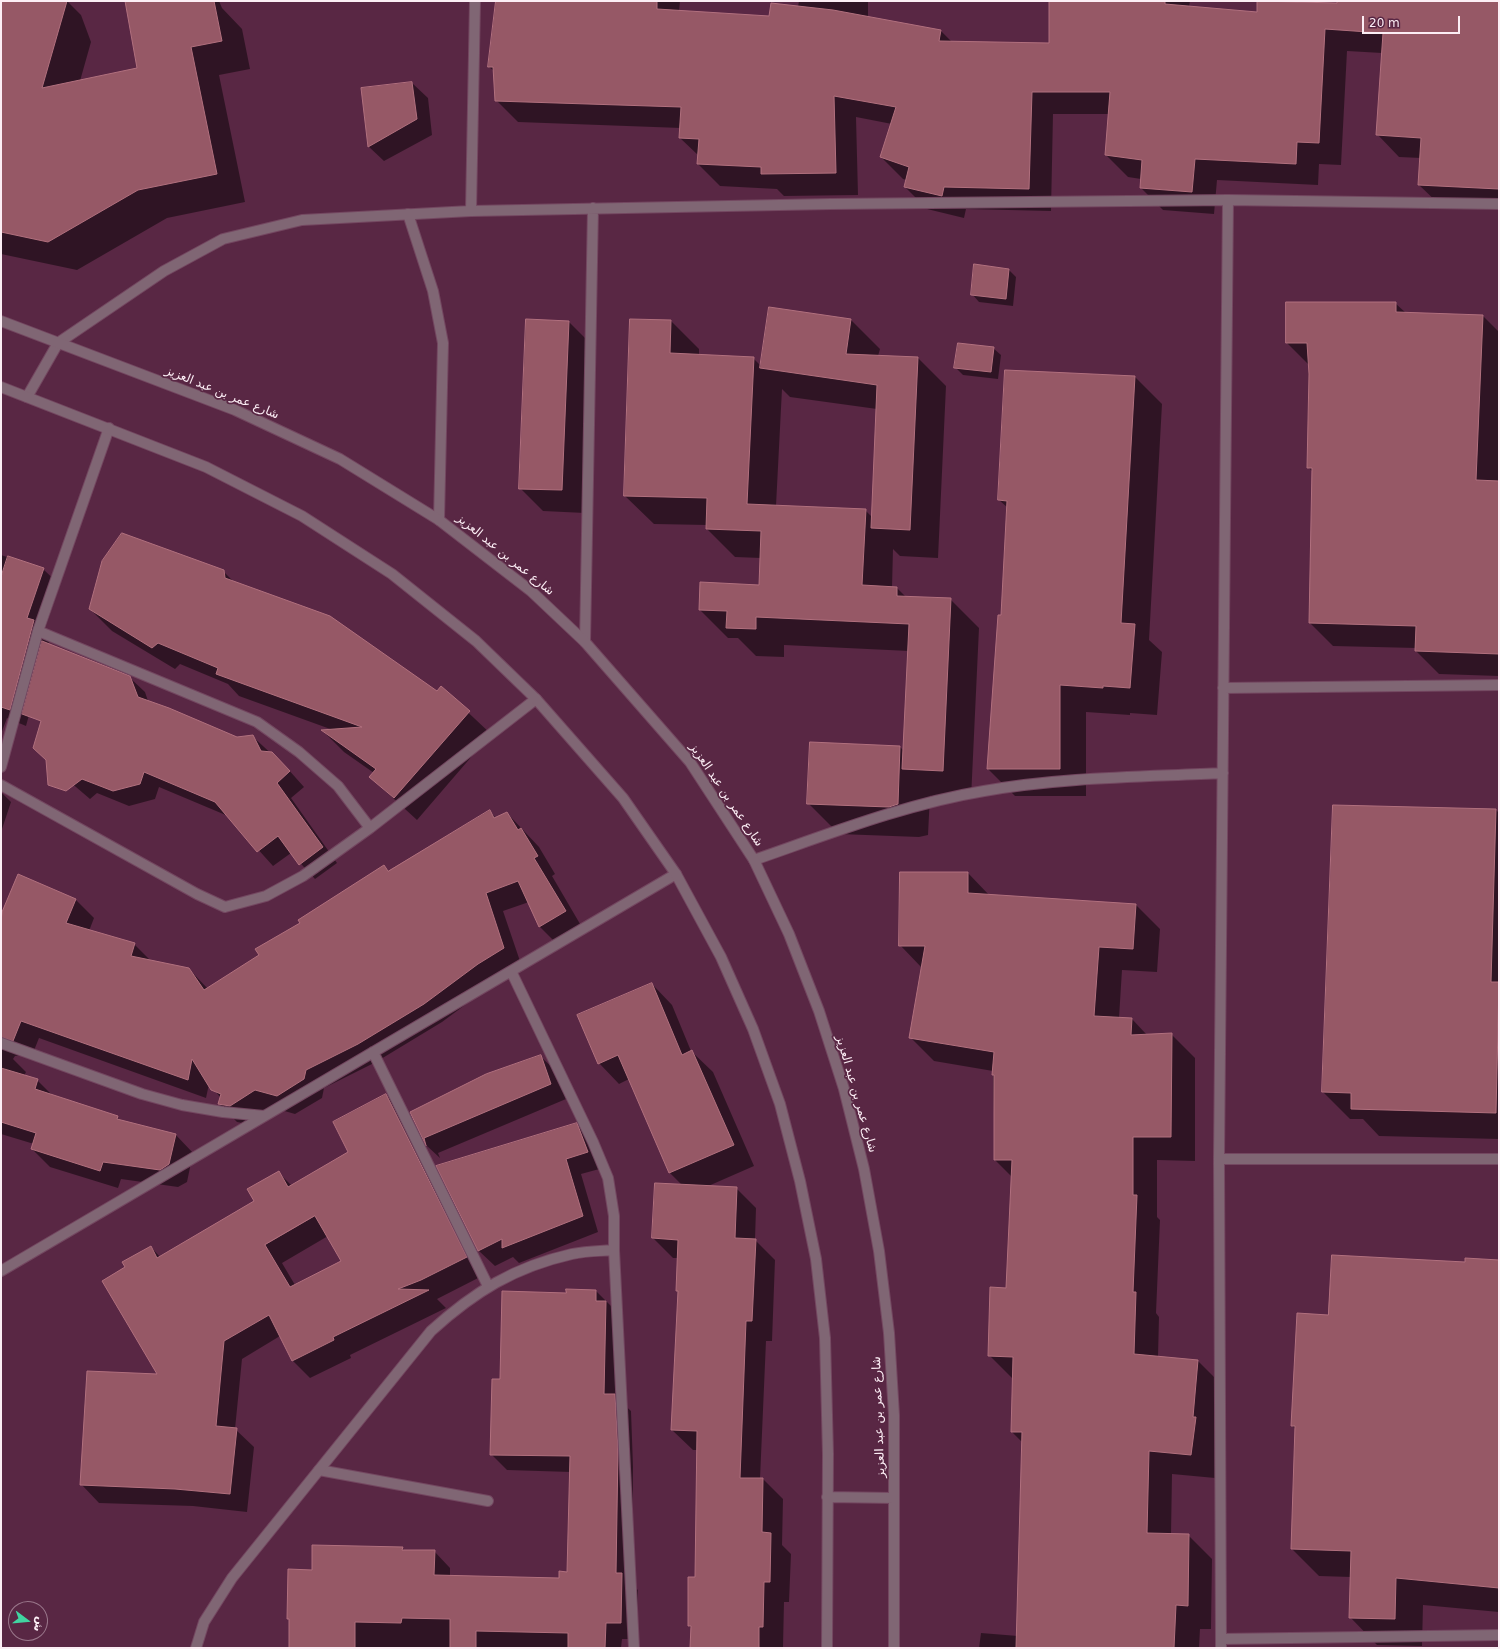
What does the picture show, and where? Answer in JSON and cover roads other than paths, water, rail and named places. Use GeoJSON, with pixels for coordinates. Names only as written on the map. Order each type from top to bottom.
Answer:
{"type":"FeatureCollection","features":[{"type":"Feature","properties":{"kind":"street"},"geometry":{"type":"LineString","coordinates":[[471,211],[475,1]]}},
{"type":"Feature","properties":{"kind":"street"},"geometry":{"type":"LineString","coordinates":[[1228,200],[1219,1159],[1221,1643],[1499,1635]]}},
{"type":"Feature","properties":{"kind":"street"},"geometry":{"type":"LineString","coordinates":[[27,397],[58,343],[164,271],[223,239],[302,220],[471,211],[593,208],[1228,200],[1499,204]]}},
{"type":"Feature","properties":{"kind":"street"},"geometry":{"type":"LineString","coordinates":[[585,642],[593,208]]}},
{"type":"Feature","properties":{"kind":"street"},"geometry":{"type":"LineString","coordinates":[[408,214],[433,291],[444,343],[439,520]]}},
{"type":"Feature","properties":{"kind":"street","name":"شارع عمر بن عبد العزيز"},"geometry":{"type":"LineString","coordinates":[[1,321],[235,410],[340,459],[439,520],[532,591],[585,642],[690,762],[754,860],[789,934],[819,1011],[844,1090],[864,1169],[879,1251],[889,1333],[894,1415],[894,1648]]}},
{"type":"Feature","properties":{"kind":"street"},"geometry":{"type":"LineString","coordinates":[[1,387],[206,467],[308,520],[392,574],[476,641],[536,699],[623,798],[676,874],[721,957],[753,1029],[780,1104],[800,1181],[816,1259],[825,1338],[827,1648]]}},
{"type":"Feature","properties":{"kind":"street"},"geometry":{"type":"LineString","coordinates":[[1,767],[38,631],[108,428]]}},
{"type":"Feature","properties":{"kind":"street"},"geometry":{"type":"LineString","coordinates":[[38,631],[257,722],[299,752],[338,786],[370,828]]}},
{"type":"Feature","properties":{"kind":"street"},"geometry":{"type":"LineString","coordinates":[[1223,688],[1499,685]]}},
{"type":"Feature","properties":{"kind":"street"},"geometry":{"type":"LineString","coordinates":[[1,785],[197,894],[226,907],[266,896],[303,876],[370,828],[536,699]]}},
{"type":"Feature","properties":{"kind":"street"},"geometry":{"type":"LineString","coordinates":[[754,860],[889,813],[983,791],[1065,781],[1223,773]]}},
{"type":"Feature","properties":{"kind":"street"},"geometry":{"type":"LineString","coordinates":[[1,1271],[676,874]]}},
{"type":"Feature","properties":{"kind":"street"},"geometry":{"type":"LineString","coordinates":[[511,971],[593,1142],[608,1178],[614,1216],[614,1250],[634,1648]]}},
{"type":"Feature","properties":{"kind":"street"},"geometry":{"type":"LineString","coordinates":[[1,1044],[156,1098],[182,1105],[223,1112],[264,1116]]}},
{"type":"Feature","properties":{"kind":"street"},"geometry":{"type":"LineString","coordinates":[[373,1052],[488,1286]]}},
{"type":"Feature","properties":{"kind":"street"},"geometry":{"type":"LineString","coordinates":[[1219,1159],[1499,1159]]}},
{"type":"Feature","properties":{"kind":"street"},"geometry":{"type":"LineString","coordinates":[[196,1648],[204,1622],[232,1578],[431,1331],[458,1307],[488,1286],[529,1266],[572,1254],[614,1250]]}},
{"type":"Feature","properties":{"kind":"street"},"geometry":{"type":"LineString","coordinates":[[319,1470],[488,1501]]}},
{"type":"Feature","properties":{"kind":"street"},"geometry":{"type":"LineString","coordinates":[[827,1497],[894,1498]]}}]}
